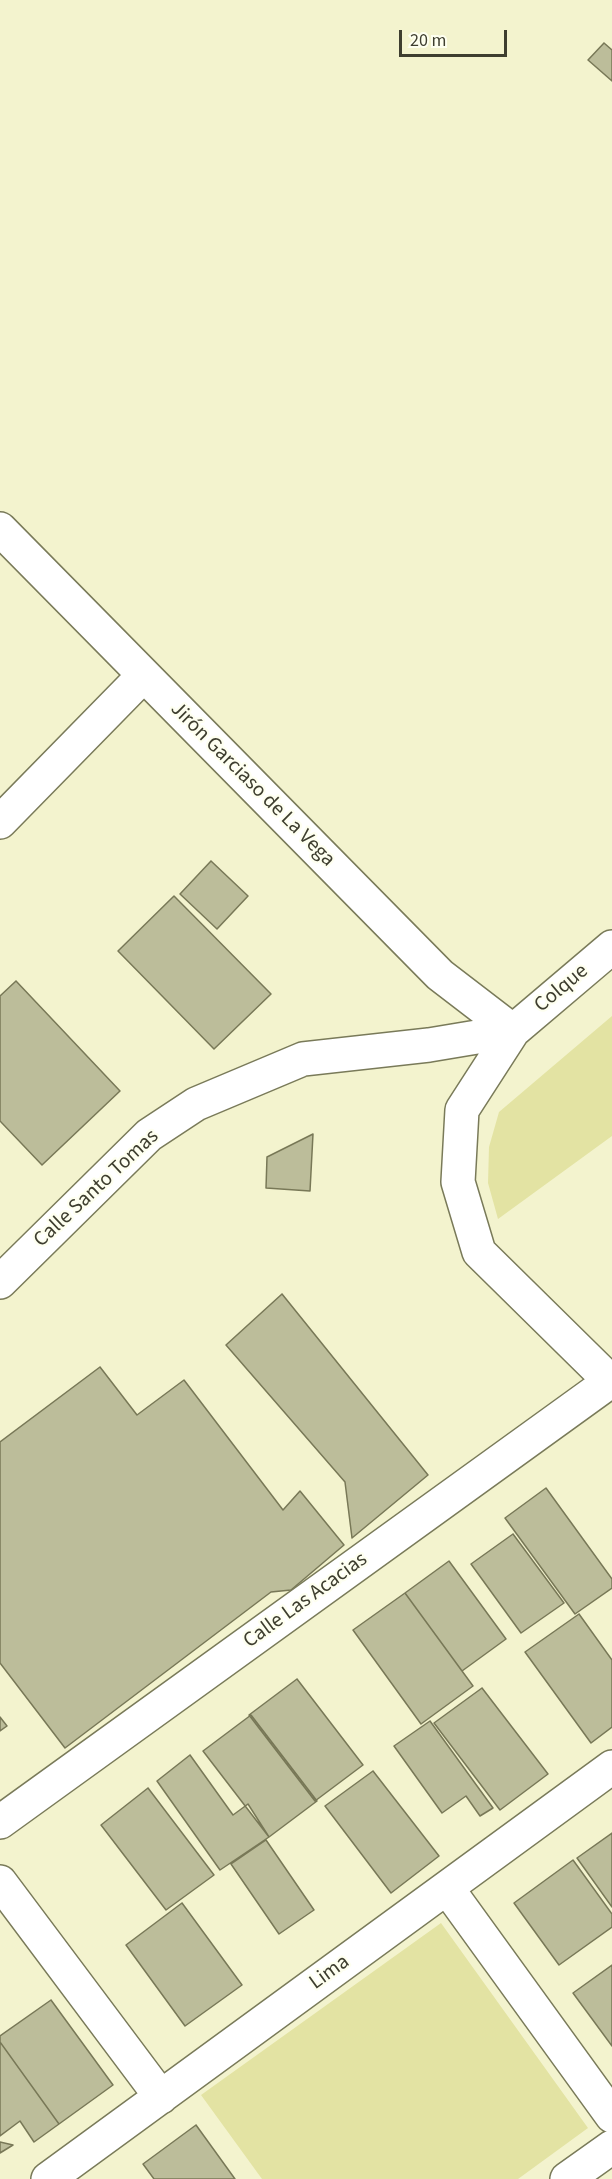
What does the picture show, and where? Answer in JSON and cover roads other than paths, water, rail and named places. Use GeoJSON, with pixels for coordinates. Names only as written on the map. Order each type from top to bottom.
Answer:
{"type":"FeatureCollection","features":[{"type":"Feature","properties":{"kind":"street","name":"Jirón Garciaso de La Vega"},"geometry":{"type":"LineString","coordinates":[[0,529],[440,975],[513,1031]]}},
{"type":"Feature","properties":{"kind":"street"},"geometry":{"type":"LineString","coordinates":[[0,822],[144,675]]}},
{"type":"Feature","properties":{"kind":"street","name":"Colque"},"geometry":{"type":"LineString","coordinates":[[513,1031],[612,947]]}},
{"type":"Feature","properties":{"kind":"street"},"geometry":{"type":"LineString","coordinates":[[513,1031],[462,1110],[458,1182],[479,1252],[611,1381]]}},
{"type":"Feature","properties":{"kind":"street","name":"Calle Santo Tomas"},"geometry":{"type":"LineString","coordinates":[[0,1282],[149,1135],[196,1104],[303,1059],[429,1045],[513,1031]]}},
{"type":"Feature","properties":{"kind":"street","name":"Calle Las Acacias"},"geometry":{"type":"LineString","coordinates":[[0,1822],[611,1381]]}},
{"type":"Feature","properties":{"kind":"street","name":"Lima"},"geometry":{"type":"LineString","coordinates":[[48,2179],[612,1767]]}},
{"type":"Feature","properties":{"kind":"street"},"geometry":{"type":"LineString","coordinates":[[0,1882],[161,2097]]}},
{"type":"Feature","properties":{"kind":"street"},"geometry":{"type":"LineString","coordinates":[[447,1888],[612,2116]]}},
{"type":"Feature","properties":{"kind":"street"},"geometry":{"type":"LineString","coordinates":[[567,2179],[612,2147]]}}]}
